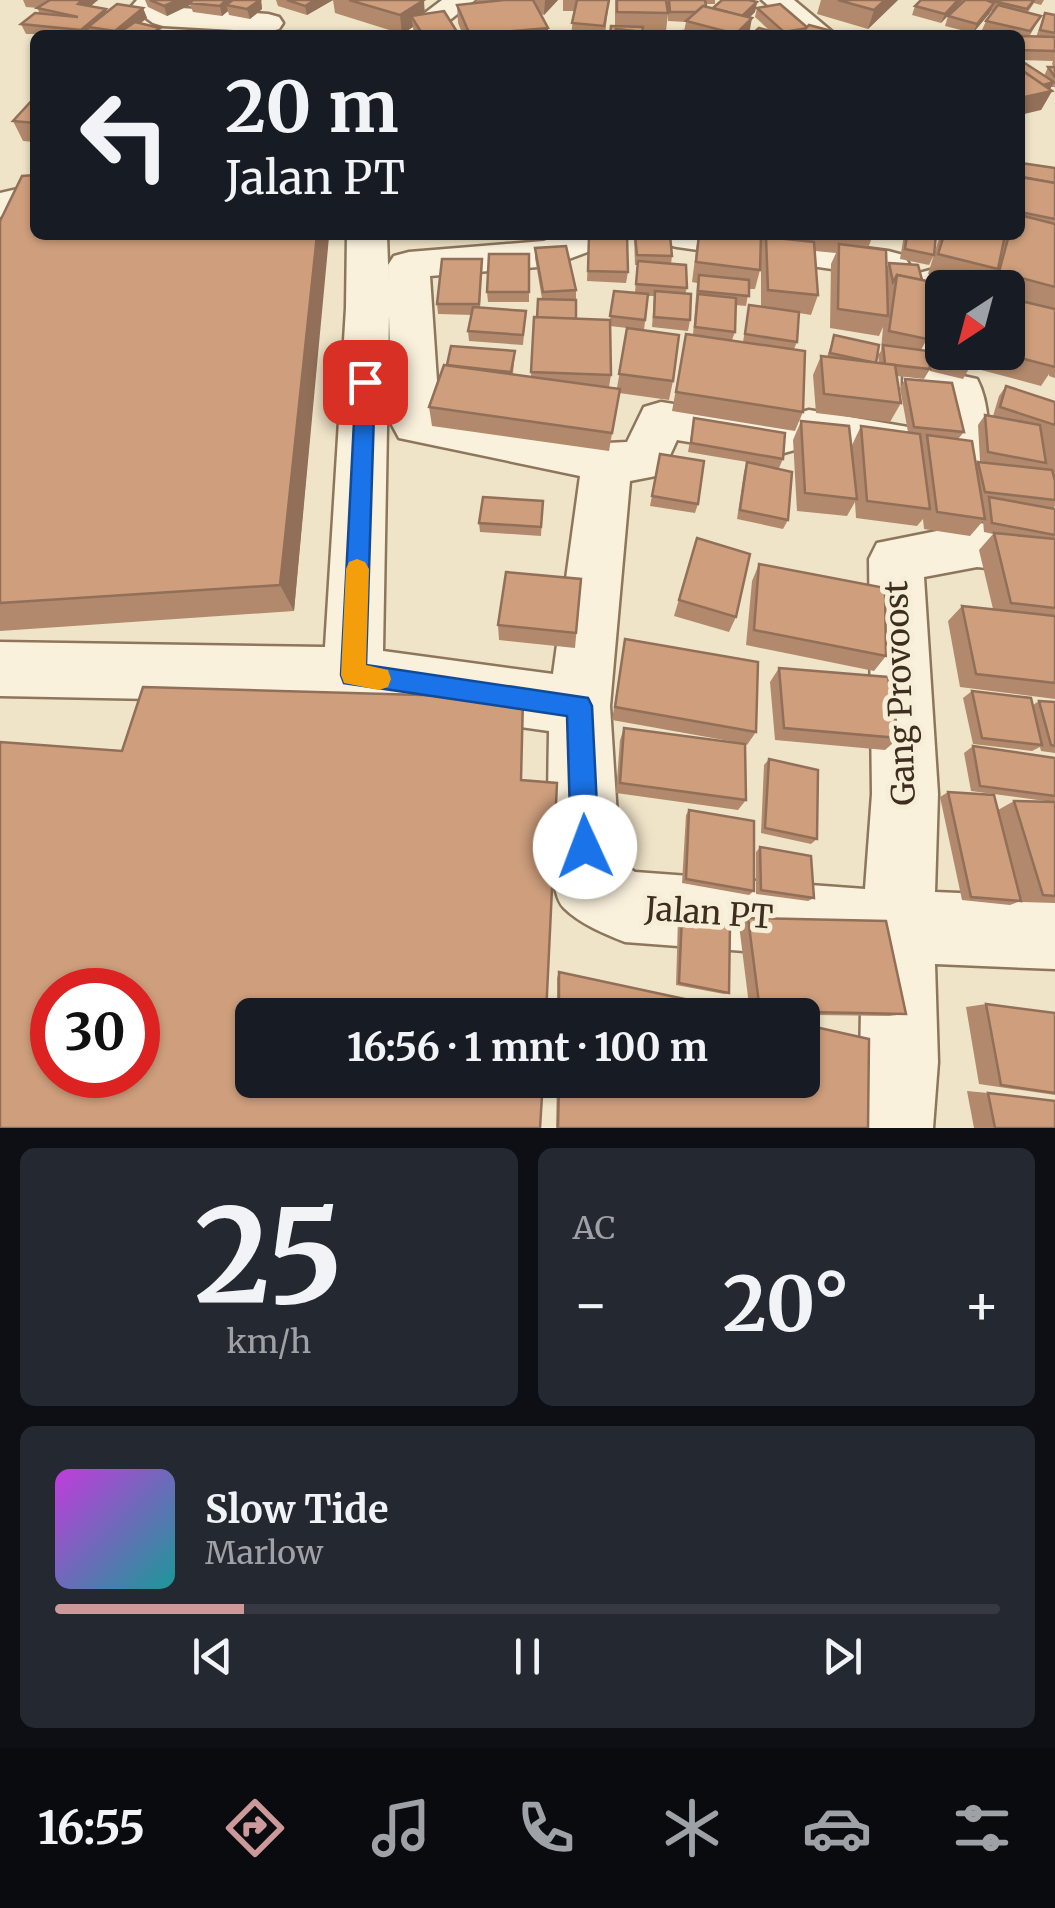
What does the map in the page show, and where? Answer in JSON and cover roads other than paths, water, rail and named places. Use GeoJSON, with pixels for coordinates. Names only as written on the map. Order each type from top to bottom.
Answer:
{"type":"FeatureCollection","features":[{"type":"Feature","properties":{"kind":"street"},"geometry":{"type":"LineString","coordinates":[[159,0],[146,7],[164,17],[268,19]]}},
{"type":"Feature","properties":{"kind":"street"},"geometry":{"type":"LineString","coordinates":[[418,30],[461,0]]}},
{"type":"Feature","properties":{"kind":"street"},"geometry":{"type":"LineString","coordinates":[[776,0],[815,30]]}},
{"type":"Feature","properties":{"kind":"street"},"geometry":{"type":"LineString","coordinates":[[0,206],[30,197]]}},
{"type":"Feature","properties":{"kind":"street"},"geometry":{"type":"LineString","coordinates":[[353,675],[368,308],[367,240]]}},
{"type":"Feature","properties":{"kind":"street"},"geometry":{"type":"LineString","coordinates":[[599,240],[550,253],[409,265],[416,425],[607,462],[643,462],[661,420],[773,438],[808,428],[963,456]]}},
{"type":"Feature","properties":{"kind":"street"},"geometry":{"type":"LineString","coordinates":[[748,240],[888,250],[925,272]]}},
{"type":"Feature","properties":{"kind":"street"},"geometry":{"type":"LineString","coordinates":[[926,370],[926,386],[960,390],[963,456],[976,545]]}},
{"type":"Feature","properties":{"kind":"street"},"geometry":{"type":"LineString","coordinates":[[0,669],[353,675],[579,706],[607,462]]}},
{"type":"Feature","properties":{"kind":"street","name":"Gang Provoost"},"geometry":{"type":"LineString","coordinates":[[898,927],[904,794],[896,559],[976,545],[1055,552]]}},
{"type":"Feature","properties":{"kind":"street","name":"Jalan PT"},"geometry":{"type":"LineString","coordinates":[[579,706],[586,882],[625,906],[898,927],[1055,932]]}},
{"type":"Feature","properties":{"kind":"street"},"geometry":{"type":"LineString","coordinates":[[892,1128],[898,1062],[898,927]]}}]}
